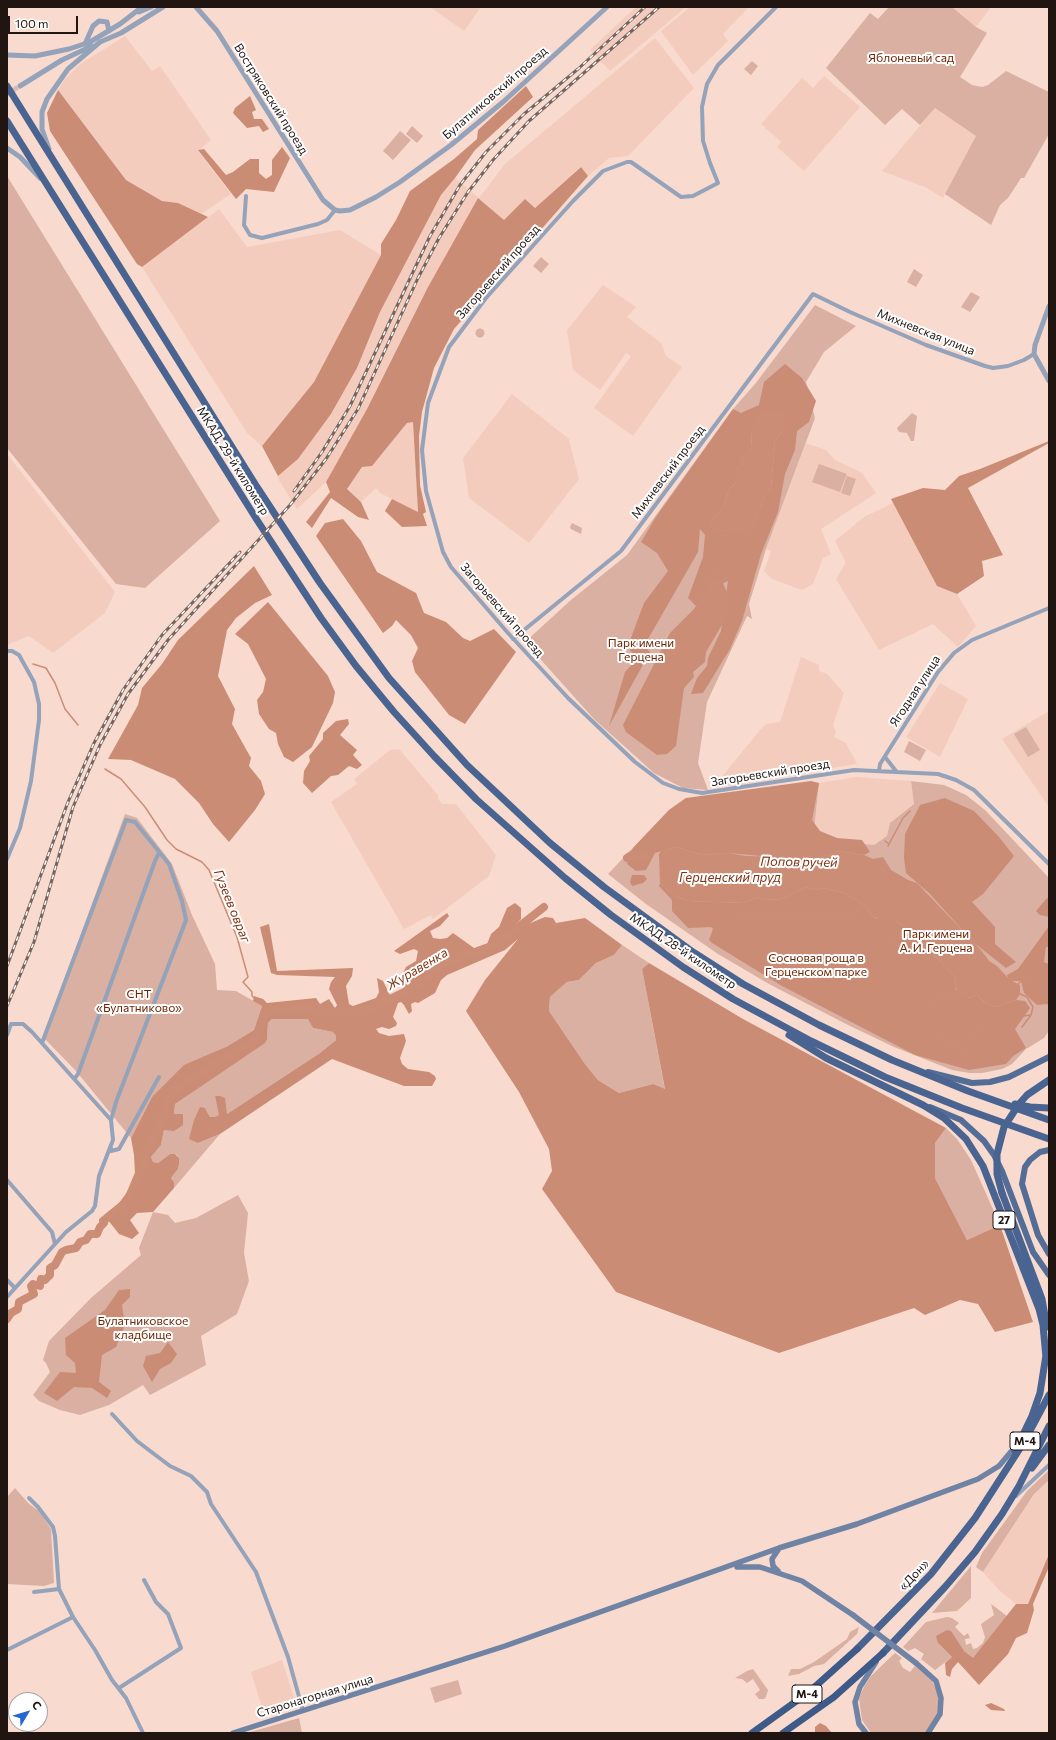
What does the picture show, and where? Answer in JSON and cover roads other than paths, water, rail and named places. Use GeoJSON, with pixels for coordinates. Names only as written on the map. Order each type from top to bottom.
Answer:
{"type":"FeatureCollection","features":[{"type":"Feature","properties":{"kind":"highway","name":"МКАД, 29-й километр"},"geometry":{"type":"LineString","coordinates":[[7,86],[304,560],[371,654],[427,722]]}},
{"type":"Feature","properties":{"kind":"highway","name":"МКАД, 29-й километр"},"geometry":{"type":"LineString","coordinates":[[7,120],[289,570],[356,666],[414,734]]}},
{"type":"Feature","properties":{"kind":"highway","name":"МКАД, 28-й километр"},"geometry":{"type":"LineString","coordinates":[[427,722],[483,780],[550,843],[646,918],[717,968],[768,998],[892,1060],[991,1100],[1049,1120]]}},
{"type":"Feature","properties":{"kind":"highway","name":"МКАД, 28-й километр"},"geometry":{"type":"LineString","coordinates":[[414,734],[476,799],[565,878],[635,933],[733,999],[766,1018],[859,1065],[911,1088],[1049,1140]]}},
{"type":"Feature","properties":{"kind":"highway","name":"27"},"geometry":{"type":"LineString","coordinates":[[733,999],[826,1058],[923,1105],[956,1127],[966,1139],[983,1166],[1038,1309],[1043,1325],[1046,1358]]}},
{"type":"Feature","properties":{"kind":"highway","name":"27"},"geometry":{"type":"LineString","coordinates":[[998,1485],[1040,1393],[1048,1339],[1046,1315],[1042,1300],[1002,1193],[997,1174],[997,1154],[1004,1127],[1018,1104],[1027,1095],[1049,1080]]}},
{"type":"Feature","properties":{"kind":"highway"},"geometry":{"type":"LineString","coordinates":[[968,1091],[1030,1107],[1049,1108]]}},
{"type":"Feature","properties":{"kind":"highway","name":"«Дон»"},"geometry":{"type":"LineString","coordinates":[[752,1733],[809,1692],[857,1649],[931,1574],[975,1518],[998,1485],[1024,1442],[1049,1395]]}},
{"type":"Feature","properties":{"kind":"highway","name":"М-4"},"geometry":{"type":"LineString","coordinates":[[783,1733],[834,1697],[883,1654],[945,1587],[975,1552],[1002,1514],[1019,1486],[1049,1426]]}},
{"type":"Feature","properties":{"kind":"highway"},"geometry":{"type":"LineString","coordinates":[[1019,1486],[1049,1446]]}},
{"type":"Feature","properties":{"kind":"main road"},"geometry":{"type":"LineString","coordinates":[[892,1060],[972,1083],[995,1081],[1017,1074],[1049,1057]]}},
{"type":"Feature","properties":{"kind":"main road"},"geometry":{"type":"LineString","coordinates":[[923,1105],[961,1120],[984,1142],[1002,1171],[1033,1252],[1049,1275]]}},
{"type":"Feature","properties":{"kind":"main road"},"geometry":{"type":"LineString","coordinates":[[1049,1150],[1040,1152],[1030,1160],[1022,1175],[1022,1184],[1027,1205],[1038,1236],[1049,1254]]}},
{"type":"Feature","properties":{"kind":"main road"},"geometry":{"type":"LineString","coordinates":[[727,1568],[779,1548],[857,1524],[978,1479],[999,1466],[1019,1441]]}},
{"type":"Feature","properties":{"kind":"main road"},"geometry":{"type":"LineString","coordinates":[[779,1548],[772,1559],[773,1566],[779,1572]]}},
{"type":"Feature","properties":{"kind":"main road"},"geometry":{"type":"LineString","coordinates":[[727,1568],[748,1566],[760,1562],[760,1556]]}},
{"type":"Feature","properties":{"kind":"main road"},"geometry":{"type":"LineString","coordinates":[[748,1566],[779,1572],[802,1581],[852,1615],[929,1674],[939,1688],[941,1707],[935,1726],[928,1733]]}},
{"type":"Feature","properties":{"kind":"main road","name":"Старонагорная улица"},"geometry":{"type":"LineString","coordinates":[[233,1733],[404,1679],[727,1568]]}},
{"type":"Feature","properties":{"kind":"main road"},"geometry":{"type":"LineString","coordinates":[[866,1733],[859,1724],[855,1702],[865,1677],[883,1654]]}},
{"type":"Feature","properties":{"kind":"street"},"geometry":{"type":"LineString","coordinates":[[135,14],[142,7]]}},
{"type":"Feature","properties":{"kind":"street"},"geometry":{"type":"LineString","coordinates":[[7,55],[26,57],[58,53],[86,42],[110,30],[135,14],[151,7]]}},
{"type":"Feature","properties":{"kind":"street","name":"Востряковский проезд"},"geometry":{"type":"LineString","coordinates":[[196,7],[213,26],[327,205],[335,210]]}},
{"type":"Feature","properties":{"kind":"street","name":"Булатниковский проезд"},"geometry":{"type":"LineString","coordinates":[[335,210],[344,211],[360,206],[400,182],[451,145],[499,106],[607,7]]}},
{"type":"Feature","properties":{"kind":"street","name":"Загорьевский проезд"},"geometry":{"type":"LineString","coordinates":[[776,7],[718,65],[707,84],[702,107],[703,141],[718,183],[693,196],[681,197],[631,162],[620,164],[603,171],[573,201],[486,298],[449,347],[436,378],[424,421],[422,450],[424,481],[443,552],[451,567],[568,698],[641,767],[663,784],[692,792],[710,793],[842,772],[896,771],[938,774],[966,785],[981,796],[1049,864]]}},
{"type":"Feature","properties":{"kind":"street"},"geometry":{"type":"LineString","coordinates":[[20,86],[68,57],[108,37],[121,33],[161,8]]}},
{"type":"Feature","properties":{"kind":"street"},"geometry":{"type":"LineString","coordinates":[[68,57],[86,42],[93,26],[99,21],[107,22],[110,30],[108,37]]}},
{"type":"Feature","properties":{"kind":"street"},"geometry":{"type":"LineString","coordinates":[[64,178],[45,139],[42,129],[42,112],[47,99],[68,69],[100,42]]}},
{"type":"Feature","properties":{"kind":"street"},"geometry":{"type":"LineString","coordinates":[[7,148],[26,162],[49,188]]}},
{"type":"Feature","properties":{"kind":"street"},"geometry":{"type":"LineString","coordinates":[[246,196],[244,225],[250,235],[262,238],[310,228],[323,222],[331,216],[335,210]]}},
{"type":"Feature","properties":{"kind":"street","name":"Михневский проезд"},"geometry":{"type":"LineString","coordinates":[[514,639],[621,551],[813,294]]}},
{"type":"Feature","properties":{"kind":"street","name":"Михневская улица"},"geometry":{"type":"LineString","coordinates":[[813,294],[926,345],[985,366],[993,368],[1008,366],[1024,360],[1034,354]]}},
{"type":"Feature","properties":{"kind":"street"},"geometry":{"type":"LineString","coordinates":[[1049,306],[1034,345],[1034,354],[1049,381]]}},
{"type":"Feature","properties":{"kind":"street","name":"Ягодная улица"},"geometry":{"type":"LineString","coordinates":[[879,771],[885,757],[938,672],[954,653],[972,640],[1049,608]]}},
{"type":"Feature","properties":{"kind":"street"},"geometry":{"type":"LineString","coordinates":[[7,651],[12,651],[19,655],[27,667],[34,682],[39,704],[39,720],[31,781],[20,828],[7,859]]}},
{"type":"Feature","properties":{"kind":"street"},"geometry":{"type":"LineString","coordinates":[[885,757],[896,771]]}},
{"type":"Feature","properties":{"kind":"street"},"geometry":{"type":"LineString","coordinates":[[7,1297],[66,1232],[92,1211],[95,1206],[99,1176],[113,1140],[111,1120],[116,1102],[186,920],[182,901],[169,864],[135,822],[126,820],[42,1043]]}},
{"type":"Feature","properties":{"kind":"street"},"geometry":{"type":"LineString","coordinates":[[75,1078],[78,1074],[159,853]]}},
{"type":"Feature","properties":{"kind":"street"},"geometry":{"type":"LineString","coordinates":[[7,1036],[11,1024],[22,1024],[75,1078],[111,1120]]}},
{"type":"Feature","properties":{"kind":"street"},"geometry":{"type":"LineString","coordinates":[[111,1148],[112,1151],[119,1149],[159,1077]]}},
{"type":"Feature","properties":{"kind":"street"},"geometry":{"type":"LineString","coordinates":[[7,1180],[52,1232],[55,1244]]}},
{"type":"Feature","properties":{"kind":"street"},"geometry":{"type":"LineString","coordinates":[[7,1280],[15,1288]]}},
{"type":"Feature","properties":{"kind":"street"},"geometry":{"type":"LineString","coordinates":[[112,1414],[137,1441],[170,1466],[191,1476],[207,1492],[211,1504],[256,1572],[288,1657],[303,1711]]}},
{"type":"Feature","properties":{"kind":"street"},"geometry":{"type":"LineString","coordinates":[[1002,1514],[1026,1485],[1049,1465]]}},
{"type":"Feature","properties":{"kind":"street"},"geometry":{"type":"LineString","coordinates":[[29,1498],[53,1527],[59,1590],[73,1617],[132,1707],[143,1733]]}},
{"type":"Feature","properties":{"kind":"street"},"geometry":{"type":"LineString","coordinates":[[119,1688],[181,1648],[168,1614],[156,1602],[144,1580]]}},
{"type":"Feature","properties":{"kind":"street"},"geometry":{"type":"LineString","coordinates":[[34,1592],[59,1590]]}},
{"type":"Feature","properties":{"kind":"street"},"geometry":{"type":"LineString","coordinates":[[7,1650],[73,1617]]}},
{"type":"Feature","properties":{"kind":"street"},"geometry":{"type":"LineString","coordinates":[[932,1733],[935,1726]]}},
{"type":"Feature","properties":{"kind":"water"},"geometry":{"type":"Polygon","coordinates":[[[774,410],[784,414],[784,429],[775,441],[771,488],[765,495],[750,536],[719,531],[709,527],[709,524],[723,507],[730,488],[736,482],[736,470],[741,466],[743,454],[751,448],[752,430],[763,411],[774,410]]]}},
{"type":"Feature","properties":{"kind":"water"},"geometry":{"type":"Polygon","coordinates":[[[717,579],[722,581],[729,597],[726,618],[706,652],[705,662],[693,672],[694,677],[684,688],[676,746],[667,754],[657,755],[626,732],[623,725],[670,633],[694,609],[706,591],[709,581],[717,579]]]}},
{"type":"Feature","properties":{"kind":"water","name":"Герценский пруд"},"geometry":{"type":"Polygon","coordinates":[[[676,847],[703,855],[728,853],[746,856],[818,858],[839,851],[864,855],[873,859],[883,857],[891,870],[908,880],[917,883],[981,950],[989,961],[997,966],[1010,980],[1020,985],[1020,994],[1016,1000],[997,1007],[985,1003],[977,995],[968,998],[961,997],[955,987],[956,978],[935,956],[924,940],[893,919],[880,920],[872,916],[867,907],[844,893],[822,888],[815,890],[806,887],[782,899],[765,900],[758,897],[744,903],[688,901],[676,897],[660,883],[659,854],[661,851],[676,847]]]}},
{"type":"Feature","properties":{"kind":"waterway"},"geometry":{"type":"LineString","coordinates":[[708,537],[721,558],[717,579]]}},
{"type":"Feature","properties":{"kind":"waterway","name":"Гузеев овраг"},"geometry":{"type":"LineString","coordinates":[[33,664],[46,668],[55,683],[65,709],[78,725]]}},
{"type":"Feature","properties":{"kind":"waterway","name":"Гузеев овраг"},"geometry":{"type":"LineString","coordinates":[[105,769],[121,779],[145,807],[167,840],[176,849],[202,862],[209,870],[237,937],[248,977],[243,982],[252,992],[252,996],[265,1007],[266,1011]]}},
{"type":"Feature","properties":{"kind":"waterway"},"geometry":{"type":"LineString","coordinates":[[889,844],[903,818],[910,811]]}},
{"type":"Feature","properties":{"kind":"waterway"},"geometry":{"type":"LineString","coordinates":[[885,841],[889,844],[888,846]]}},
{"type":"Feature","properties":{"kind":"waterway","name":"Попов ручей"},"geometry":{"type":"LineString","coordinates":[[627,858],[635,853],[641,856]]}},
{"type":"Feature","properties":{"kind":"waterway","name":"Журавенка"},"geometry":{"type":"LineString","coordinates":[[7,1319],[11,1313],[18,1309],[19,1302],[34,1294],[31,1286],[33,1284],[40,1286],[41,1279],[45,1280],[50,1275],[50,1268],[55,1265],[62,1252],[76,1248],[80,1242],[86,1240],[90,1234],[97,1234],[100,1227],[104,1223],[103,1221],[120,1208],[129,1197],[174,1090],[255,1040],[266,1011],[282,1008],[326,1012],[366,1011],[410,989],[444,963],[497,944],[544,907]]}},
{"type":"Feature","properties":{"kind":"waterway"},"geometry":{"type":"LineString","coordinates":[[734,917],[853,915],[861,918]]}},
{"type":"Feature","properties":{"kind":"waterway"},"geometry":{"type":"LineString","coordinates":[[882,928],[886,934],[920,960]]}},
{"type":"Feature","properties":{"kind":"waterway"},"geometry":{"type":"LineString","coordinates":[[872,940],[892,967]]}},
{"type":"Feature","properties":{"kind":"waterway"},"geometry":{"type":"LineString","coordinates":[[1018,984],[1034,978]]}},
{"type":"Feature","properties":{"kind":"waterway","name":"Попов ручей"},"geometry":{"type":"LineString","coordinates":[[1018,993],[1027,997],[1033,1007],[1031,1015],[1022,1027]]}},
{"type":"Feature","properties":{"kind":"waterway"},"geometry":{"type":"LineString","coordinates":[[927,1009],[931,1003],[942,997],[959,994]]}},
{"type":"Feature","properties":{"kind":"waterway"},"geometry":{"type":"LineString","coordinates":[[1014,1023],[1018,1017],[1030,1015]]}},
{"type":"Feature","properties":{"kind":"waterway"},"geometry":{"type":"LineString","coordinates":[[940,1034],[949,1043],[964,1051],[984,1020]]}},
{"type":"Feature","properties":{"kind":"waterway"},"geometry":{"type":"LineString","coordinates":[[1013,1025],[1012,1032],[1023,1049]]}},
{"type":"Feature","properties":{"kind":"tunnel"},"geometry":{"type":"LineString","coordinates":[[7,94],[20,86]]}},
{"type":"Feature","properties":{"kind":"railway"},"geometry":{"type":"LineString","coordinates":[[294,491],[322,452],[350,406],[430,236],[460,185],[486,152],[524,114],[578,69],[645,7]]}},
{"type":"Feature","properties":{"kind":"railway"},"geometry":{"type":"LineString","coordinates":[[7,1006],[34,942],[73,807],[100,745],[128,694],[168,640],[290,505],[326,459],[358,409],[418,278],[439,238],[468,192],[493,160],[529,121],[659,7]]}},
{"type":"Feature","properties":{"kind":"railway"},"geometry":{"type":"LineString","coordinates":[[7,966],[68,802],[94,743],[123,690],[162,635],[240,552]]}},
{"type":"Feature","properties":{"kind":"park label","name":"Яблоневый сад"},"geometry":{"type":"Point","coordinates":[911,58]}},
{"type":"Feature","properties":{"kind":"park label","name":"Парк имени Герцена"},"geometry":{"type":"Point","coordinates":[641,650]}},
{"type":"Feature","properties":{"kind":"park label","name":"Парк имени А. И. Герцена"},"geometry":{"type":"Point","coordinates":[936,941]}},
{"type":"Feature","properties":{"kind":"park label","name":"Сосновая роща в Герценском парке"},"geometry":{"type":"Point","coordinates":[816,965]}},
{"type":"Feature","properties":{"kind":"park label","name":"СНТ «Булатниково»"},"geometry":{"type":"Point","coordinates":[139,1001]}},
{"type":"Feature","properties":{"kind":"park label","name":"Булатниковское кладбище"},"geometry":{"type":"Point","coordinates":[143,1328]}}]}
